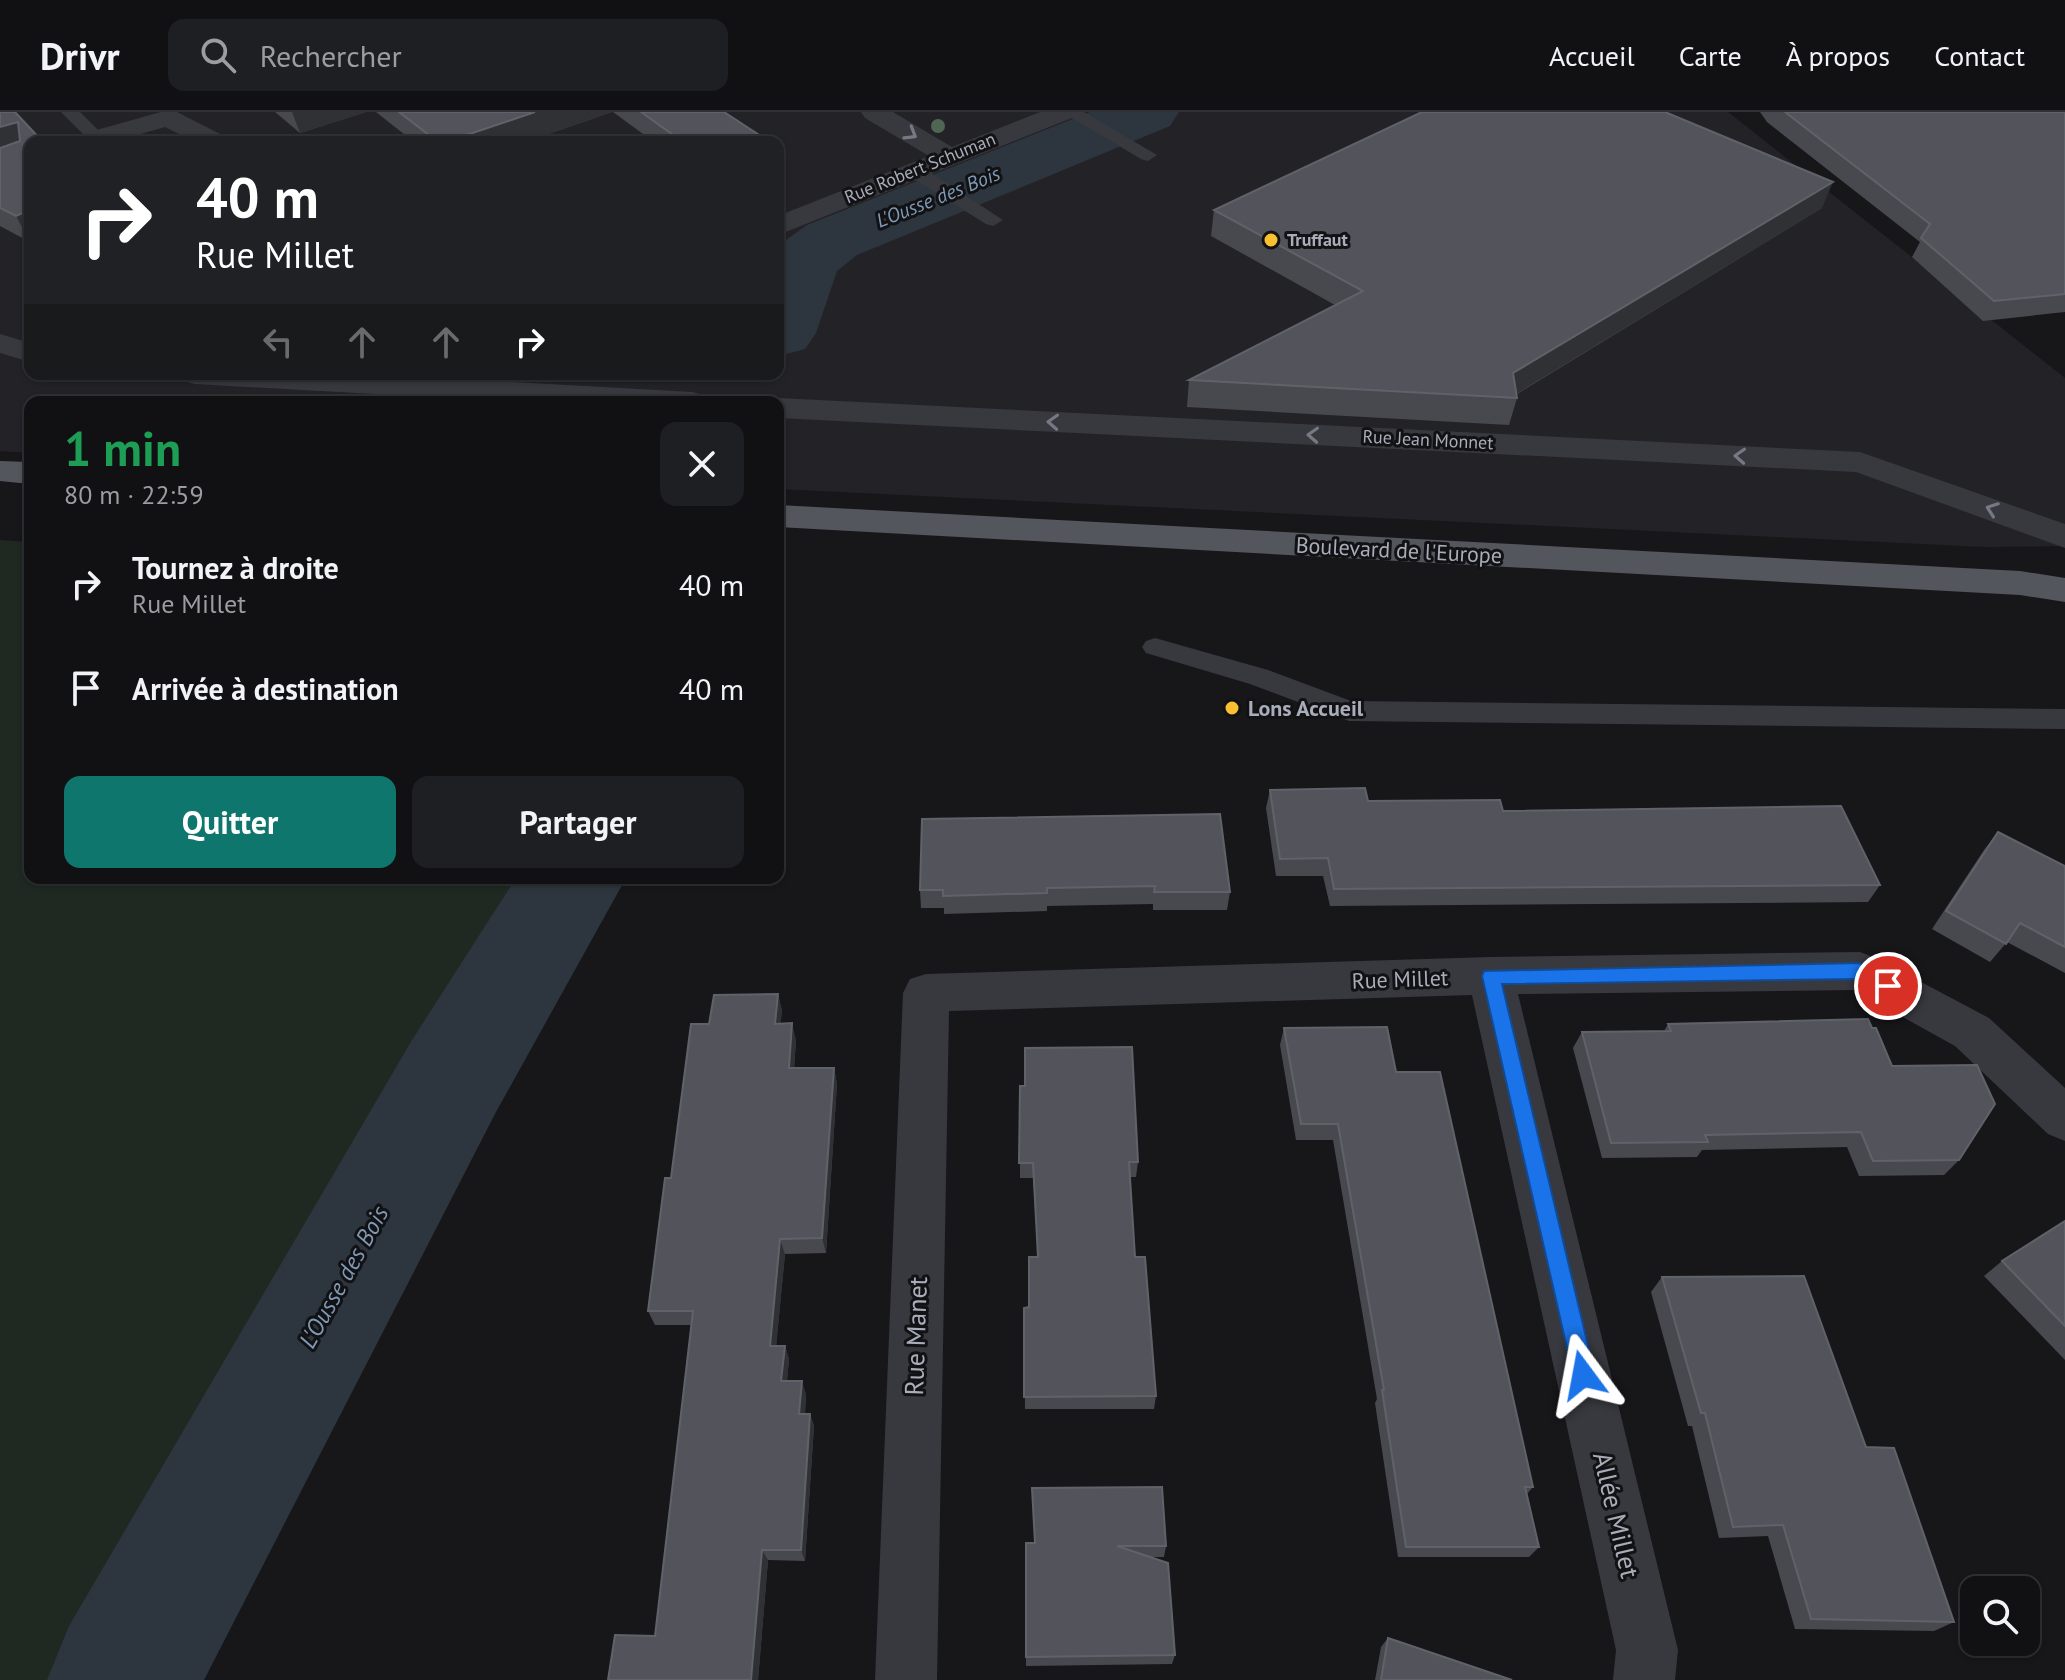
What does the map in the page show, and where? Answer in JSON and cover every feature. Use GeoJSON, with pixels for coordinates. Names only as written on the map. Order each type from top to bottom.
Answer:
{"type":"FeatureCollection","features":[{"type":"Feature","properties":{"kind":"main road"},"geometry":{"type":"LineString","coordinates":[[0,471],[24,473]]}},
{"type":"Feature","properties":{"kind":"main road","name":"Boulevard de l'Europe"},"geometry":{"type":"LineString","coordinates":[[784,516],[2020,583],[2065,590]]}},
{"type":"Feature","properties":{"kind":"main road","name":"Boulevard de l'Europe"},"geometry":{"type":"LineString","coordinates":[[2020,583],[2065,578]]}},
{"type":"Feature","properties":{"kind":"street"},"geometry":{"type":"LineString","coordinates":[[874,112],[949,156]]}},
{"type":"Feature","properties":{"kind":"street","name":"Rue Robert Schuman"},"geometry":{"type":"LineString","coordinates":[[784,224],[949,156],[1024,118],[1063,112]]}},
{"type":"Feature","properties":{"kind":"street"},"geometry":{"type":"LineString","coordinates":[[104,136],[168,118],[203,136]]}},
{"type":"Feature","properties":{"kind":"street"},"geometry":{"type":"LineString","coordinates":[[0,343],[24,351]]}},
{"type":"Feature","properties":{"kind":"street"},"geometry":{"type":"LineString","coordinates":[[304,380],[593,396]]}},
{"type":"Feature","properties":{"kind":"street","name":"Rue Jean Monnet"},"geometry":{"type":"LineString","coordinates":[[784,408],[1860,462],[2065,537]]}},
{"type":"Feature","properties":{"kind":"street","name":"Rue Millet"},"geometry":{"type":"LineString","coordinates":[[926,993],[1491,976],[1860,971],[1972,1032],[2065,1119]]}},
{"type":"Feature","properties":{"kind":"street","name":"Allée Millet"},"geometry":{"type":"LineString","coordinates":[[1491,976],[1647,1650],[1644,1680]]}},
{"type":"Feature","properties":{"kind":"street","name":"Rue Manet"},"geometry":{"type":"LineString","coordinates":[[906,1680],[926,993]]}},
{"type":"Feature","properties":{"kind":"lane"},"geometry":{"type":"LineString","coordinates":[[70,112],[87,136]]}},
{"type":"Feature","properties":{"kind":"lane"},"geometry":{"type":"LineString","coordinates":[[1071,112],[1148,155]]}},
{"type":"Feature","properties":{"kind":"lane"},"geometry":{"type":"LineString","coordinates":[[913,170],[993,220]]}},
{"type":"Feature","properties":{"kind":"lane"},"geometry":{"type":"LineString","coordinates":[[1155,647],[1259,677],[1349,711],[2065,719]]}},
{"type":"Feature","properties":{"kind":"shaded area"},"geometry":{"type":"Polygon","coordinates":[[[0,112],[1728,112],[2065,378],[2065,546],[1985,547],[784,489],[784,396],[24,396],[24,453],[0,451],[0,112]]]}},
{"type":"Feature","properties":{"kind":"shaded area"},"geometry":{"type":"Polygon","coordinates":[[[0,540],[24,542],[24,884],[535,884],[275,1276],[51,1680],[0,1680],[0,540]]]}},
{"type":"Feature","properties":{"kind":"building"},"geometry":{"type":"Polygon","coordinates":[[[0,112],[15,112],[37,136],[24,136],[24,213],[16,216],[0,208],[0,148],[20,141],[18,122],[0,127],[0,112]]]}},
{"type":"Feature","properties":{"kind":"building"},"geometry":{"type":"Polygon","coordinates":[[[399,112],[535,112],[464,136],[430,136],[399,112]]]}},
{"type":"Feature","properties":{"kind":"building"},"geometry":{"type":"Polygon","coordinates":[[[641,112],[724,112],[761,136],[675,136],[641,112]]]}},
{"type":"Feature","properties":{"kind":"building"},"geometry":{"type":"Polygon","coordinates":[[[1422,112],[1665,112],[1833,182],[1513,373],[1517,398],[1189,380],[1363,291],[1214,210],[1422,112]]]}},
{"type":"Feature","properties":{"kind":"building"},"geometry":{"type":"Polygon","coordinates":[[[1785,112],[2065,112],[2065,294],[1994,301],[1921,238],[1930,224],[1785,112]]]}},
{"type":"Feature","properties":{"kind":"building"},"geometry":{"type":"Polygon","coordinates":[[[1365,788],[1368,801],[1500,800],[1503,811],[1841,806],[1880,885],[1334,889],[1328,858],[1280,859],[1270,790],[1365,788]]]}},
{"type":"Feature","properties":{"kind":"building"},"geometry":{"type":"Polygon","coordinates":[[[1220,814],[1230,892],[1154,892],[1155,886],[1047,888],[1047,893],[943,896],[943,890],[920,890],[922,819],[1220,814]]]}},
{"type":"Feature","properties":{"kind":"building"},"geometry":{"type":"Polygon","coordinates":[[[1998,832],[2065,866],[2065,947],[2020,923],[2006,944],[1946,911],[1998,832]]]}},
{"type":"Feature","properties":{"kind":"building"},"geometry":{"type":"Polygon","coordinates":[[[778,994],[775,1024],[792,1023],[789,1068],[834,1068],[822,1238],[780,1239],[770,1346],[785,1346],[781,1381],[802,1381],[799,1414],[810,1414],[801,1550],[762,1550],[751,1680],[608,1680],[615,1635],[655,1636],[693,1311],[648,1311],[665,1178],[671,1178],[691,1024],[709,1024],[714,995],[778,994]]]}},
{"type":"Feature","properties":{"kind":"building"},"geometry":{"type":"Polygon","coordinates":[[[1868,1019],[1872,1028],[1876,1028],[1892,1066],[1977,1065],[1995,1104],[1959,1160],[1873,1161],[1861,1132],[1705,1135],[1708,1142],[1611,1143],[1582,1032],[1671,1031],[1668,1024],[1868,1019]]]}},
{"type":"Feature","properties":{"kind":"building"},"geometry":{"type":"Polygon","coordinates":[[[1387,1027],[1396,1072],[1440,1072],[1533,1487],[1525,1487],[1539,1547],[1406,1547],[1384,1390],[1338,1124],[1301,1124],[1284,1028],[1387,1027]]]}},
{"type":"Feature","properties":{"kind":"building"},"geometry":{"type":"Polygon","coordinates":[[[1132,1047],[1138,1162],[1129,1162],[1135,1257],[1145,1257],[1156,1396],[1024,1397],[1024,1308],[1029,1307],[1029,1257],[1038,1257],[1033,1163],[1019,1163],[1020,1086],[1025,1086],[1025,1048],[1132,1047]]]}},
{"type":"Feature","properties":{"kind":"building"},"geometry":{"type":"Polygon","coordinates":[[[2065,1221],[2065,1326],[2002,1261],[2065,1221]]]}},
{"type":"Feature","properties":{"kind":"building"},"geometry":{"type":"Polygon","coordinates":[[[1804,1276],[1866,1447],[1894,1448],[1954,1622],[1811,1619],[1783,1525],[1733,1527],[1705,1413],[1701,1413],[1662,1277],[1804,1276]]]}},
{"type":"Feature","properties":{"kind":"building"},"geometry":{"type":"Polygon","coordinates":[[[1162,1487],[1166,1546],[1117,1546],[1168,1563],[1175,1655],[1026,1657],[1026,1543],[1035,1543],[1032,1488],[1162,1487]]]}},
{"type":"Feature","properties":{"kind":"building"},"geometry":{"type":"Polygon","coordinates":[[[1388,1638],[1512,1680],[1381,1680],[1388,1638]]]}},
{"type":"Feature","properties":{"kind":"waterway","name":"L'Ousse des Bois"},"geometry":{"type":"LineString","coordinates":[[784,316],[804,261],[832,240],[1147,112]]}},
{"type":"Feature","properties":{"kind":"waterway","name":"L'Ousse des Bois"},"geometry":{"type":"LineString","coordinates":[[123,1680],[454,1076],[569,884]]}},
{"type":"Feature","properties":{"kind":"place","name":"Truffaut"},"geometry":{"type":"Point","coordinates":[1271,240]}},
{"type":"Feature","properties":{"kind":"place","name":"Lons Accueil"},"geometry":{"type":"Point","coordinates":[1232,708]}},
{"type":"Feature","properties":{"kind":"route"},"geometry":{"type":"LineString","coordinates":[[1583,1375],[1491,976],[1860,971],[1888,986]]}}]}
